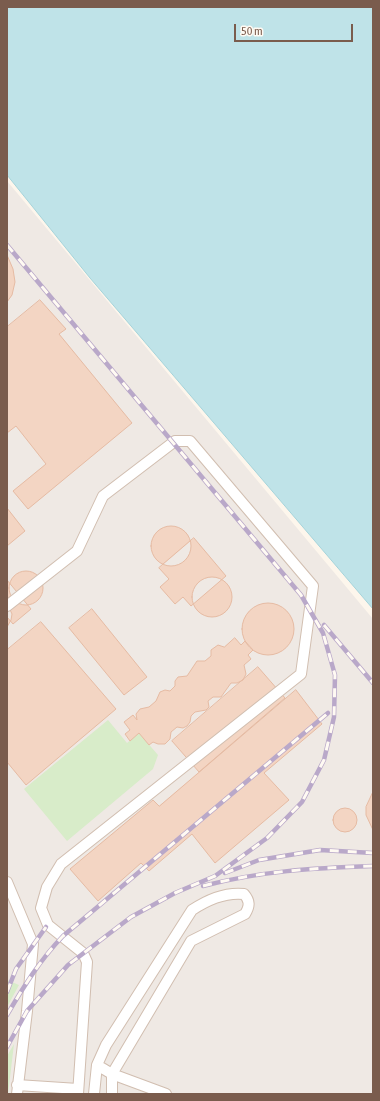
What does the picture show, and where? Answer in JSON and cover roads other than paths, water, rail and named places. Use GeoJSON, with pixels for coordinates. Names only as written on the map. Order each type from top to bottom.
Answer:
{"type":"FeatureCollection","features":[{"type":"Feature","properties":{"kind":"lane"},"geometry":{"type":"LineString","coordinates":[[7,606],[76,551],[103,496],[175,441],[190,441],[313,586],[301,674],[62,864],[47,887],[40,908],[48,925],[83,954],[86,962],[78,1091],[17,1090],[27,1011],[33,944],[7,882]]}},
{"type":"Feature","properties":{"kind":"lane"},"geometry":{"type":"LineString","coordinates":[[94,1094],[97,1065],[106,1044],[192,910],[213,898],[237,893],[244,894],[249,900],[248,908],[245,914],[191,941],[112,1074],[112,1094]]}},
{"type":"Feature","properties":{"kind":"lane"},"geometry":{"type":"LineString","coordinates":[[97,1065],[112,1074],[166,1094]]}},
{"type":"Feature","properties":{"kind":"water"},"geometry":{"type":"Polygon","coordinates":[[[7,7],[373,7],[373,609],[90,278],[7,175],[7,7]]]}},
{"type":"Feature","properties":{"kind":"railway"},"geometry":{"type":"LineString","coordinates":[[7,245],[301,595],[323,633],[335,675],[334,717],[324,760],[302,802],[267,838],[215,876],[175,893],[131,917],[68,965],[27,1011],[7,1047]]}},
{"type":"Feature","properties":{"kind":"railway"},"geometry":{"type":"LineString","coordinates":[[324,625],[373,683]]}},
{"type":"Feature","properties":{"kind":"railway"},"geometry":{"type":"LineString","coordinates":[[7,1015],[47,954],[63,936],[328,713]]}},
{"type":"Feature","properties":{"kind":"railway"},"geometry":{"type":"LineString","coordinates":[[225,873],[259,860],[320,850],[373,853]]}},
{"type":"Feature","properties":{"kind":"railway"},"geometry":{"type":"LineString","coordinates":[[203,886],[246,877],[287,871],[373,866]]}},
{"type":"Feature","properties":{"kind":"railway"},"geometry":{"type":"LineString","coordinates":[[7,992],[16,969],[46,927]]}}]}
